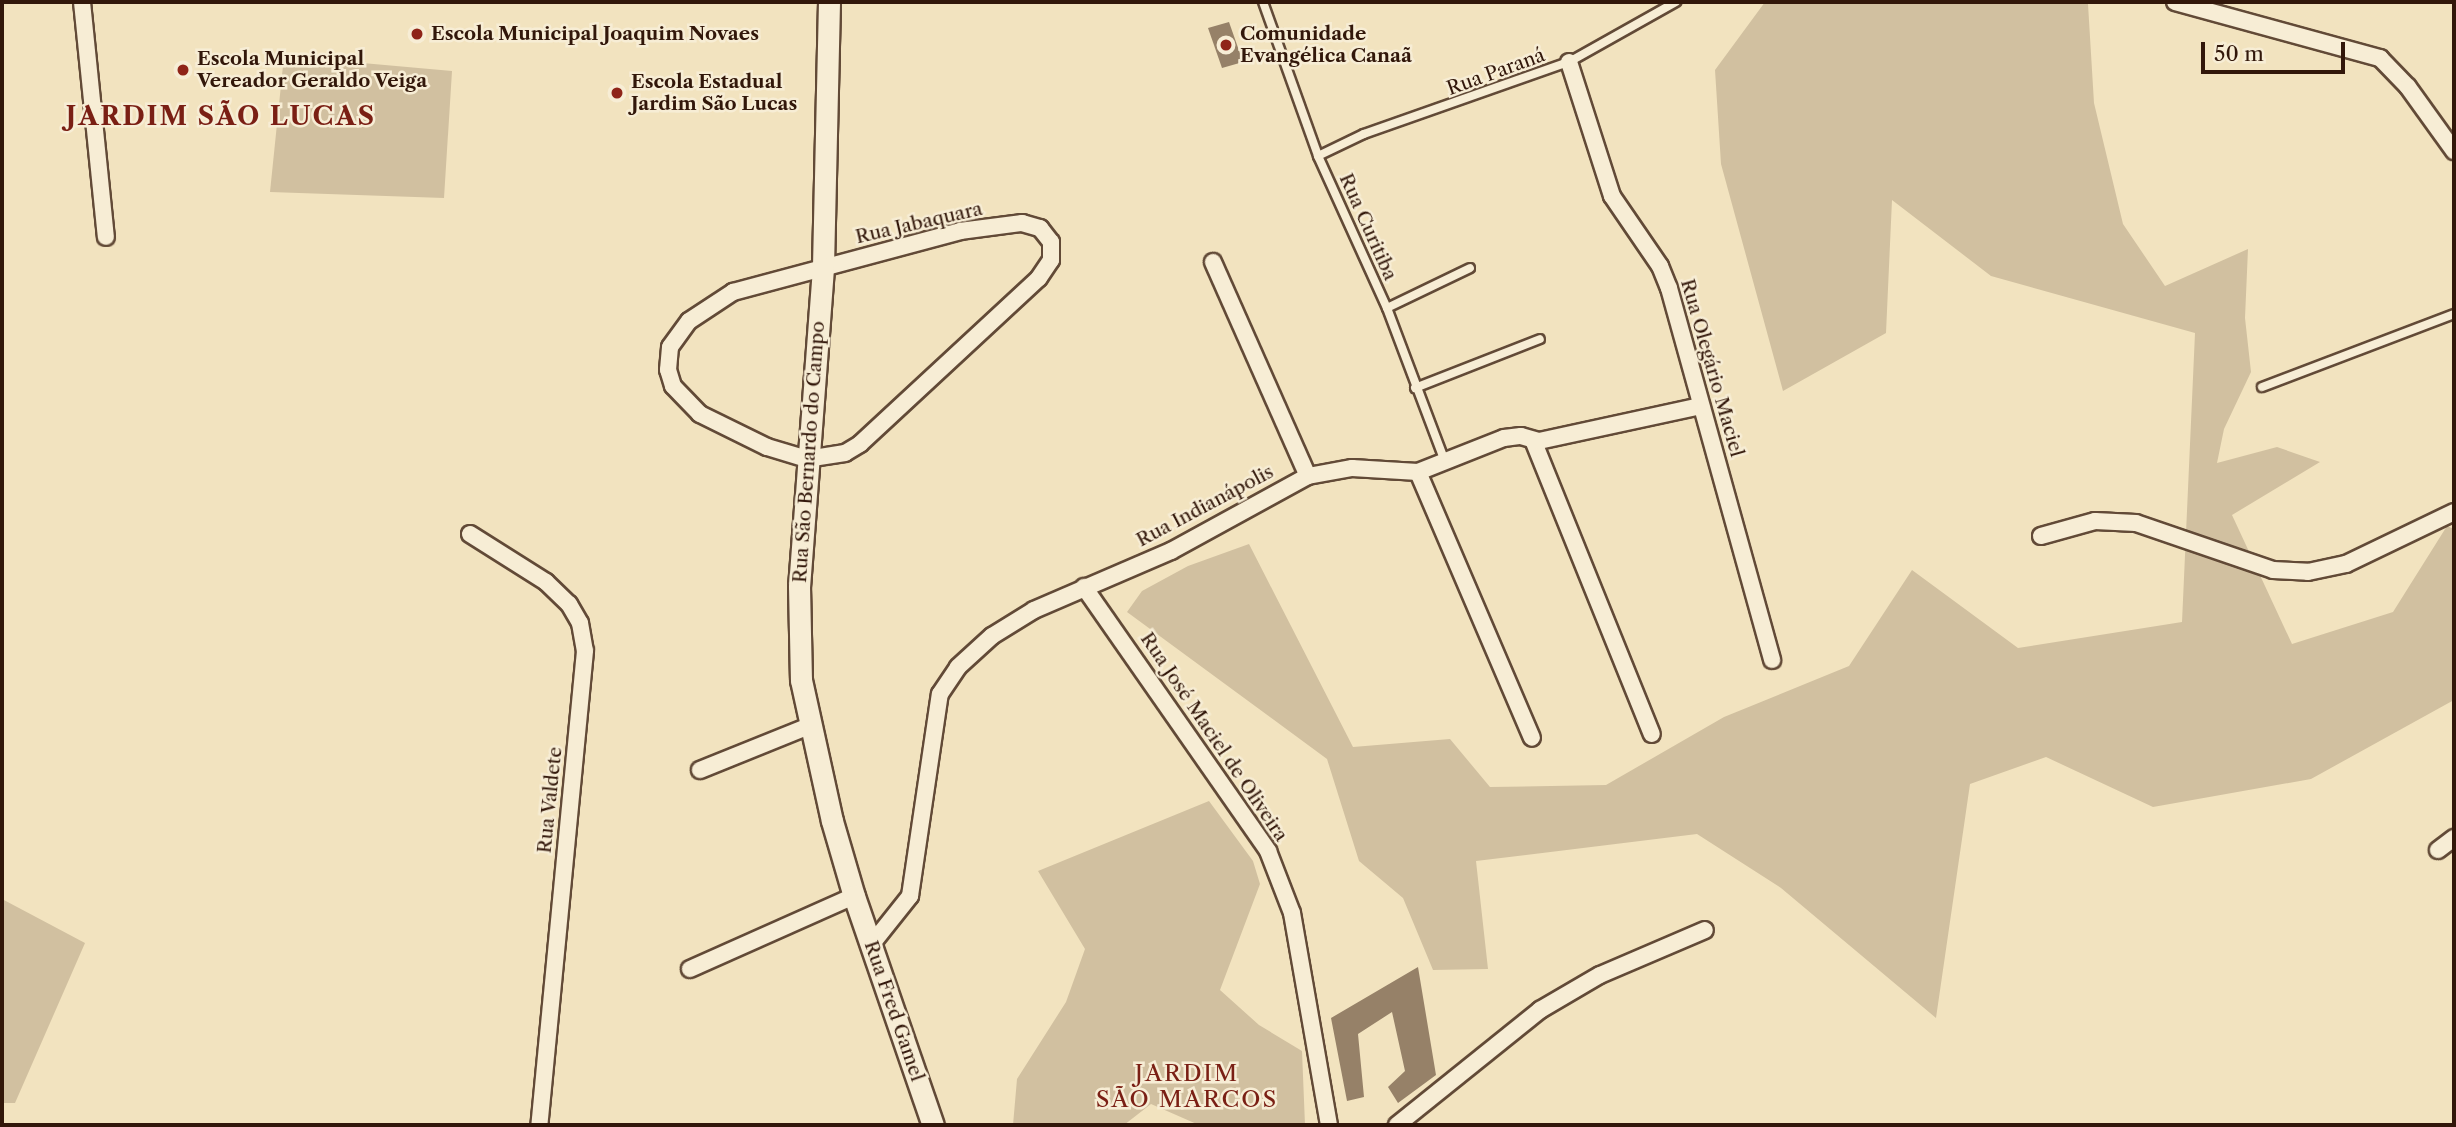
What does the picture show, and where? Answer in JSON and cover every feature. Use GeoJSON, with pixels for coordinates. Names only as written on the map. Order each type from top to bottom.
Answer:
{"type":"FeatureCollection","features":[{"type":"Feature","properties":{"kind":"street"},"geometry":{"type":"LineString","coordinates":[[82,2],[106,237]]}},
{"type":"Feature","properties":{"kind":"street","name":"Rua São Bernardo do Campo"},"geometry":{"type":"LineString","coordinates":[[830,2],[823,268],[807,458],[798,640],[809,726],[854,896]]}},
{"type":"Feature","properties":{"kind":"street"},"geometry":{"type":"LineString","coordinates":[[2175,2],[2366,51],[2392,67],[2454,151]]}},
{"type":"Feature","properties":{"kind":"street","name":"Rua Olegário Maciel"},"geometry":{"type":"LineString","coordinates":[[1569,62],[1612,196],[1660,266],[1669,288],[1772,660]]}},
{"type":"Feature","properties":{"kind":"street","name":"Rua Jabaquara"},"geometry":{"type":"LineString","coordinates":[[1022,223],[1047,234],[1052,251],[1039,278],[1020,297],[860,444],[827,459],[807,458],[768,447],[700,414],[673,386],[668,370],[670,347],[689,321],[709,305],[733,292],[960,232],[1022,223]]}},
{"type":"Feature","properties":{"kind":"street"},"geometry":{"type":"LineString","coordinates":[[1213,262],[1308,476]]}},
{"type":"Feature","properties":{"kind":"street","name":"Rua Indianápolis"},"geometry":{"type":"LineString","coordinates":[[871,945],[910,896],[940,694],[958,667],[992,636],[1084,587],[1171,551],[1308,476],[1352,468],[1418,472],[1446,464],[1504,438],[1521,436],[1533,440],[1611,429],[1701,406]]}},
{"type":"Feature","properties":{"kind":"street"},"geometry":{"type":"LineString","coordinates":[[1533,440],[1652,734]]}},
{"type":"Feature","properties":{"kind":"street"},"geometry":{"type":"LineString","coordinates":[[1418,472],[1532,738]]}},
{"type":"Feature","properties":{"kind":"street"},"geometry":{"type":"LineString","coordinates":[[2041,536],[2095,522],[2136,523],[2273,570],[2308,572],[2346,564],[2454,512]]}},
{"type":"Feature","properties":{"kind":"street","name":"Rua Valdete"},"geometry":{"type":"LineString","coordinates":[[470,534],[547,582],[569,604],[580,623],[584,651],[539,1125]]}},
{"type":"Feature","properties":{"kind":"street","name":"Rua José Maciel de Oliveira"},"geometry":{"type":"LineString","coordinates":[[1084,587],[1268,851],[1292,913],[1329,1125]]}},
{"type":"Feature","properties":{"kind":"street"},"geometry":{"type":"LineString","coordinates":[[700,770],[809,726]]}},
{"type":"Feature","properties":{"kind":"street"},"geometry":{"type":"LineString","coordinates":[[2438,850],[2454,838]]}},
{"type":"Feature","properties":{"kind":"street"},"geometry":{"type":"LineString","coordinates":[[690,969],[854,896]]}},
{"type":"Feature","properties":{"kind":"street","name":"Rua Fred Gamel"},"geometry":{"type":"LineString","coordinates":[[854,896],[933,1125]]}},
{"type":"Feature","properties":{"kind":"street"},"geometry":{"type":"LineString","coordinates":[[1397,1125],[1539,1010],[1600,975],[1705,930]]}},
{"type":"Feature","properties":{"kind":"lane","name":"Rua Curitiba"},"geometry":{"type":"LineString","coordinates":[[1263,2],[1318,156],[1387,307],[1446,464]]}},
{"type":"Feature","properties":{"kind":"lane","name":"Rua Paraná"},"geometry":{"type":"LineString","coordinates":[[1318,156],[1364,134],[1569,62],[1676,2]]}},
{"type":"Feature","properties":{"kind":"lane"},"geometry":{"type":"LineString","coordinates":[[1387,307],[1470,268]]}},
{"type":"Feature","properties":{"kind":"lane"},"geometry":{"type":"LineString","coordinates":[[2262,387],[2454,314]]}},
{"type":"Feature","properties":{"kind":"lane"},"geometry":{"type":"LineString","coordinates":[[1416,388],[1541,339]]}},
{"type":"Feature","properties":{"kind":"shaded area"},"geometry":{"type":"Polygon","coordinates":[[[1765,2],[2182,2],[2088,4],[2094,103],[2123,224],[2165,286],[2248,249],[2245,318],[2251,372],[2224,429],[2217,463],[2277,447],[2320,462],[2232,515],[2292,644],[2393,612],[2447,526],[2454,529],[2454,700],[2311,779],[2153,807],[2046,757],[1970,784],[1936,1018],[1781,888],[1697,834],[1476,861],[1488,969],[1433,970],[1403,898],[1359,861],[1327,759],[1127,612],[1142,591],[1188,566],[1249,544],[1353,747],[1450,739],[1490,787],[1606,785],[1724,717],[1849,666],[1912,570],[2018,648],[2182,622],[2195,333],[1991,276],[1892,200],[1886,333],[1783,391],[1721,164],[1715,70],[1765,2]]]}},
{"type":"Feature","properties":{"kind":"shaded area"},"geometry":{"type":"Polygon","coordinates":[[[284,56],[452,71],[444,198],[270,192],[284,56]]]}},
{"type":"Feature","properties":{"kind":"shaded area"},"geometry":{"type":"Polygon","coordinates":[[[1209,801],[1253,861],[1260,884],[1220,990],[1259,1025],[1302,1051],[1305,1125],[1199,1125],[1151,1104],[1124,1125],[1013,1125],[1017,1079],[1066,1002],[1085,949],[1038,871],[1209,801]]]}},
{"type":"Feature","properties":{"kind":"shaded area"},"geometry":{"type":"Polygon","coordinates":[[[2,899],[85,943],[15,1103],[2,1103],[2,899]]]}},
{"type":"Feature","properties":{"kind":"building","name":"Comunidade Evangélica Canaã"},"geometry":{"type":"Polygon","coordinates":[[[1229,22],[1243,62],[1222,68],[1208,28],[1229,22]]]}},
{"type":"Feature","properties":{"kind":"building"},"geometry":{"type":"Polygon","coordinates":[[[1418,967],[1436,1075],[1398,1103],[1388,1087],[1405,1071],[1392,1012],[1358,1034],[1364,1097],[1347,1101],[1331,1018],[1418,967]]]}},
{"type":"Feature","properties":{"kind":"place","name":"Escola Municipal Joaquim Novaes"},"geometry":{"type":"Point","coordinates":[417,34]}},
{"type":"Feature","properties":{"kind":"place","name":"Comunidade Evangélica Canaã"},"geometry":{"type":"Point","coordinates":[1226,45]}},
{"type":"Feature","properties":{"kind":"place","name":"Escola Municipal Vereador Geraldo Veiga"},"geometry":{"type":"Point","coordinates":[183,70]}},
{"type":"Feature","properties":{"kind":"place","name":"Escola Estadual Jardim São Lucas"},"geometry":{"type":"Point","coordinates":[617,93]}},
{"type":"Feature","properties":{"kind":"district","name":"JARDIM SÃO LUCAS"},"geometry":{"type":"Point","coordinates":[221,117]}},
{"type":"Feature","properties":{"kind":"district","name":"JARDIM SÃO MARCOS"},"geometry":{"type":"Point","coordinates":[1187,1086]}}]}
